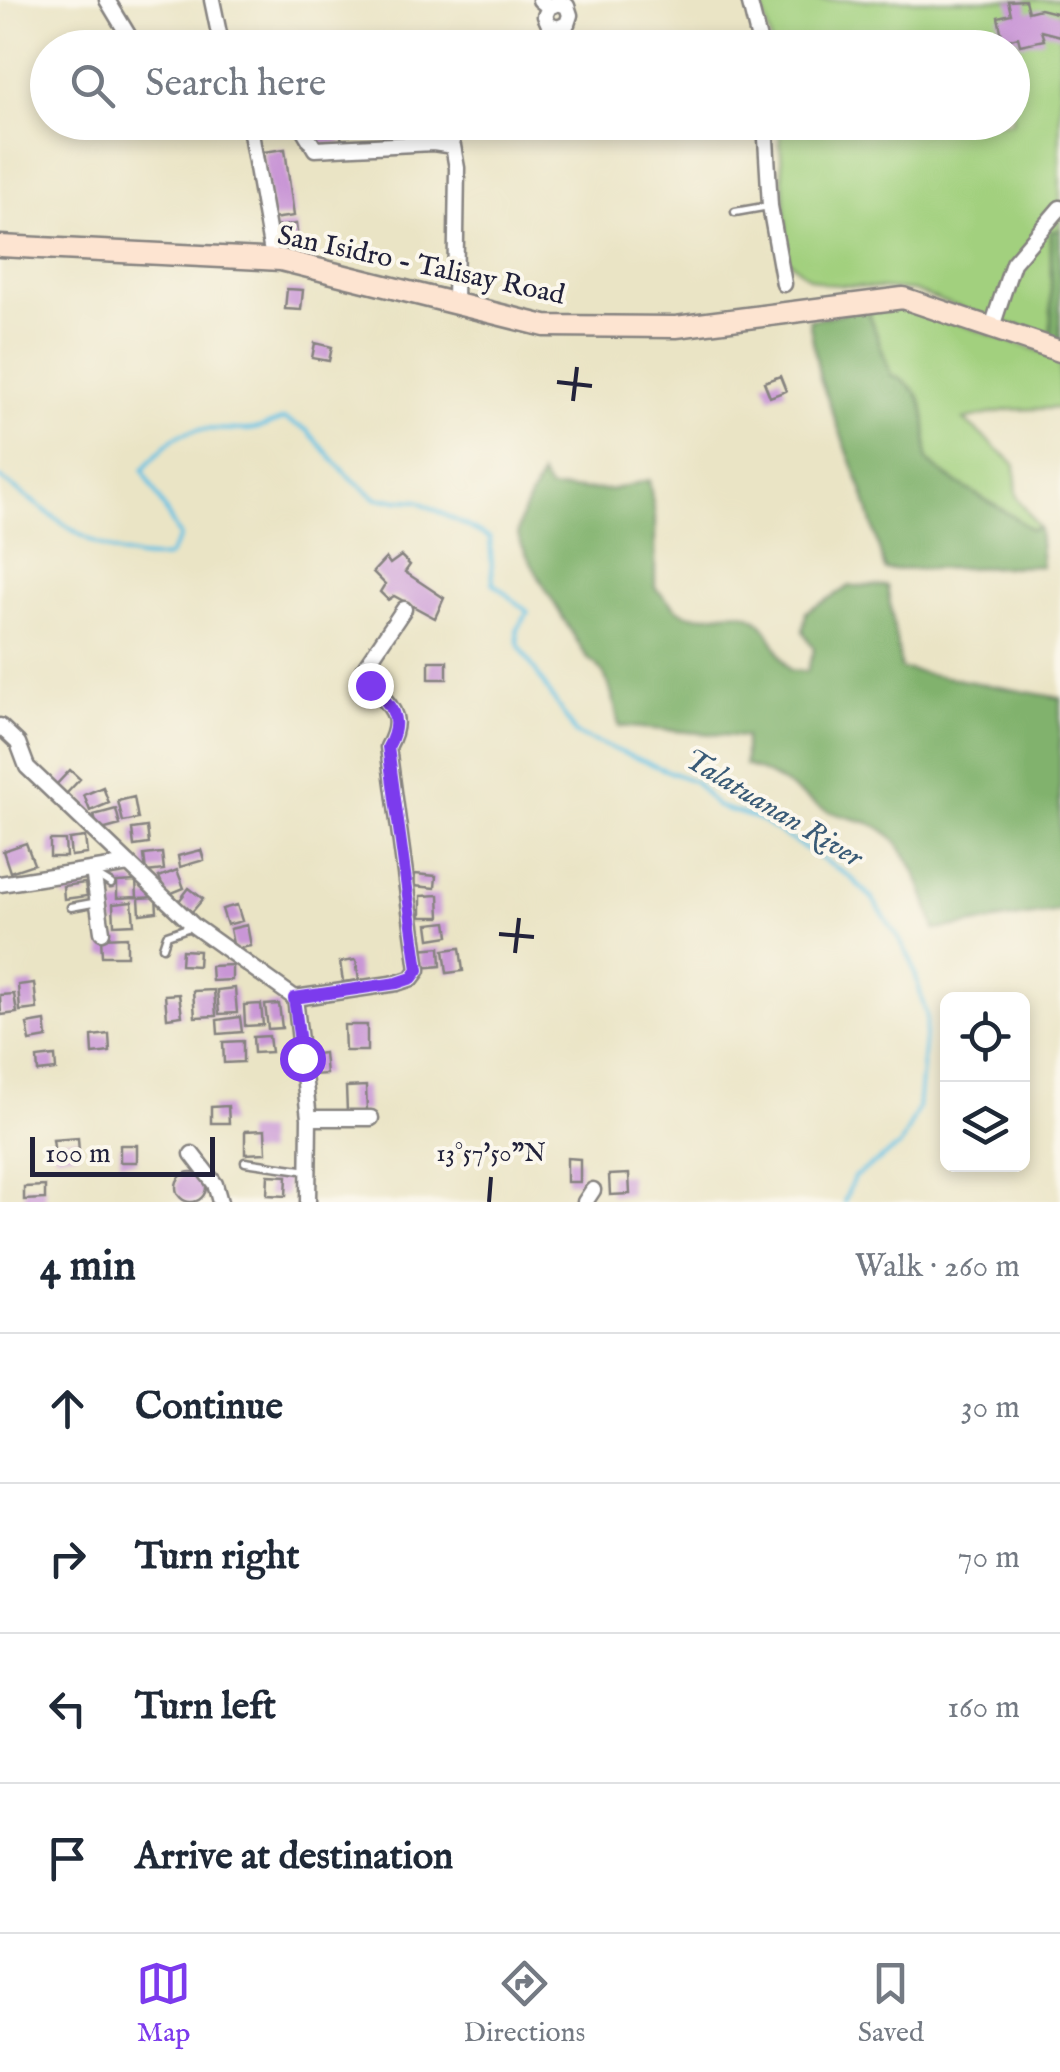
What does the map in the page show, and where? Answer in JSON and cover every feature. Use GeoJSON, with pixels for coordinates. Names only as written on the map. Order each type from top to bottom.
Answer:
{"type":"FeatureCollection","features":[{"type":"Feature","properties":{"kind":"street"},"geometry":{"type":"LineString","coordinates":[[107,0],[125,30]]}},
{"type":"Feature","properties":{"kind":"street"},"geometry":{"type":"LineString","coordinates":[[212,0],[218,30]]}},
{"type":"Feature","properties":{"kind":"street"},"geometry":{"type":"LineString","coordinates":[[750,0],[757,30]]}},
{"type":"Feature","properties":{"kind":"street"},"geometry":{"type":"LineString","coordinates":[[251,140],[271,247]]}},
{"type":"Feature","properties":{"kind":"street"},"geometry":{"type":"LineString","coordinates":[[309,140],[315,149],[433,142],[452,146],[456,163],[455,304]]}},
{"type":"Feature","properties":{"kind":"street"},"geometry":{"type":"LineString","coordinates":[[766,140],[770,206],[785,298]]}},
{"type":"Feature","properties":{"kind":"street"},"geometry":{"type":"LineString","coordinates":[[992,327],[1013,263],[1060,208]]}},
{"type":"Feature","properties":{"kind":"street","name":"San Isidro - Talisay Road"},"geometry":{"type":"LineString","coordinates":[[0,246],[270,258],[535,324],[623,329],[785,298],[902,298],[1060,351]]}},
{"type":"Feature","properties":{"kind":"street"},"geometry":{"type":"LineString","coordinates":[[0,726],[18,744],[27,767],[194,926],[294,998],[397,983],[412,978],[418,970],[388,747],[398,730],[394,711],[370,685],[363,670],[404,609]]}},
{"type":"Feature","properties":{"kind":"street"},"geometry":{"type":"LineString","coordinates":[[0,884],[129,864]]}},
{"type":"Feature","properties":{"kind":"street"},"geometry":{"type":"LineString","coordinates":[[93,872],[102,932]]}},
{"type":"Feature","properties":{"kind":"street"},"geometry":{"type":"LineString","coordinates":[[294,998],[310,1118],[308,1202]]}},
{"type":"Feature","properties":{"kind":"street"},"geometry":{"type":"LineString","coordinates":[[310,1118],[371,1118]]}},
{"type":"Feature","properties":{"kind":"street"},"geometry":{"type":"LineString","coordinates":[[192,1154],[215,1184],[220,1202]]}},
{"type":"Feature","properties":{"kind":"lane"},"geometry":{"type":"LineString","coordinates":[[734,212],[770,206]]}},
{"type":"Feature","properties":{"kind":"lane"},"geometry":{"type":"LineString","coordinates":[[93,872],[111,884]]}},
{"type":"Feature","properties":{"kind":"lane"},"geometry":{"type":"LineString","coordinates":[[71,907],[98,902]]}},
{"type":"Feature","properties":{"kind":"lane"},"geometry":{"type":"LineString","coordinates":[[163,946],[167,935],[194,926]]}},
{"type":"Feature","properties":{"kind":"lane"},"geometry":{"type":"LineString","coordinates":[[245,1162],[308,1172]]}},
{"type":"Feature","properties":{"kind":"green space"},"geometry":{"type":"Polygon","coordinates":[[[760,0],[1060,0],[1060,230],[1051,232],[1051,334],[1003,323],[914,291],[826,284],[809,278],[788,260],[780,140],[1030,140],[1030,30],[768,30],[760,0]]]}},
{"type":"Feature","properties":{"kind":"green space"},"geometry":{"type":"Polygon","coordinates":[[[1060,230],[1060,345],[1003,323],[1051,334],[1051,231],[1060,230]]]}},
{"type":"Feature","properties":{"kind":"green space"},"geometry":{"type":"Polygon","coordinates":[[[895,302],[1060,358],[1060,408],[1007,410],[964,420],[1015,464],[1017,497],[1039,528],[1031,530],[927,460],[924,409],[914,390],[891,375],[867,308],[895,302]]]}},
{"type":"Feature","properties":{"kind":"green space"},"geometry":{"type":"Polygon","coordinates":[[[867,308],[891,375],[914,390],[924,409],[927,460],[1031,530],[1039,528],[1042,566],[885,570],[864,495],[820,379],[809,320],[867,308]]]}},
{"type":"Feature","properties":{"kind":"green space"},"geometry":{"type":"Polygon","coordinates":[[[541,475],[549,489],[610,490],[649,480],[655,516],[655,588],[688,614],[736,612],[755,618],[790,670],[807,672],[814,649],[803,631],[806,612],[850,586],[887,586],[901,669],[1060,698],[1060,911],[935,930],[917,877],[895,841],[879,827],[828,811],[775,778],[745,765],[745,737],[619,726],[606,679],[572,634],[518,534],[541,475]]]}},
{"type":"Feature","properties":{"kind":"building"},"geometry":{"type":"Polygon","coordinates":[[[1025,0],[1028,12],[1040,9],[1060,14],[1060,36],[1041,31],[1044,40],[1030,43],[1030,30],[1001,30],[998,17],[1011,14],[1008,1],[1025,0]]]}},
{"type":"Feature","properties":{"kind":"building"},"geometry":{"type":"Polygon","coordinates":[[[317,140],[342,140],[342,143],[318,145],[317,140]]]}},
{"type":"Feature","properties":{"kind":"building"},"geometry":{"type":"Polygon","coordinates":[[[285,149],[294,216],[272,219],[263,152],[285,149]]]}},
{"type":"Feature","properties":{"kind":"building"},"geometry":{"type":"Polygon","coordinates":[[[296,224],[299,247],[277,250],[274,227],[296,224]]]}},
{"type":"Feature","properties":{"kind":"building"},"geometry":{"type":"Polygon","coordinates":[[[287,289],[303,290],[301,310],[285,309],[287,289]]]}},
{"type":"Feature","properties":{"kind":"building"},"geometry":{"type":"Polygon","coordinates":[[[315,343],[332,347],[329,361],[312,358],[315,343]]]}},
{"type":"Feature","properties":{"kind":"building"},"geometry":{"type":"Polygon","coordinates":[[[780,376],[786,391],[770,397],[764,382],[780,376]]]}},
{"type":"Feature","properties":{"kind":"building"},"geometry":{"type":"Polygon","coordinates":[[[401,556],[410,565],[405,572],[444,598],[435,618],[394,596],[388,600],[380,592],[385,584],[373,572],[386,558],[390,564],[401,556]]]}},
{"type":"Feature","properties":{"kind":"building"},"geometry":{"type":"Polygon","coordinates":[[[429,661],[447,661],[447,679],[429,679],[429,661]]]}},
{"type":"Feature","properties":{"kind":"building"},"geometry":{"type":"Polygon","coordinates":[[[70,770],[80,779],[66,794],[56,785],[70,770]]]}},
{"type":"Feature","properties":{"kind":"building"},"geometry":{"type":"Polygon","coordinates":[[[103,787],[109,803],[90,811],[84,795],[103,787]]]}},
{"type":"Feature","properties":{"kind":"building"},"geometry":{"type":"Polygon","coordinates":[[[134,797],[138,819],[123,822],[118,801],[134,797]]]}},
{"type":"Feature","properties":{"kind":"building"},"geometry":{"type":"Polygon","coordinates":[[[116,809],[120,825],[98,831],[94,815],[116,809]]]}},
{"type":"Feature","properties":{"kind":"building"},"geometry":{"type":"Polygon","coordinates":[[[147,827],[149,844],[134,846],[132,829],[147,827]]]}},
{"type":"Feature","properties":{"kind":"building"},"geometry":{"type":"Polygon","coordinates":[[[85,837],[87,854],[71,856],[69,839],[85,837]]]}},
{"type":"Feature","properties":{"kind":"building"},"geometry":{"type":"Polygon","coordinates":[[[50,840],[65,840],[66,857],[50,857],[50,840]]]}},
{"type":"Feature","properties":{"kind":"building"},"geometry":{"type":"Polygon","coordinates":[[[26,843],[34,864],[10,872],[3,851],[26,843]]]}},
{"type":"Feature","properties":{"kind":"building"},"geometry":{"type":"Polygon","coordinates":[[[201,850],[204,860],[180,867],[178,856],[201,850]]]}},
{"type":"Feature","properties":{"kind":"building"},"geometry":{"type":"Polygon","coordinates":[[[162,853],[164,870],[146,872],[144,855],[162,853]]]}},
{"type":"Feature","properties":{"kind":"building"},"geometry":{"type":"Polygon","coordinates":[[[177,870],[184,888],[167,895],[159,877],[177,870]]]}},
{"type":"Feature","properties":{"kind":"building"},"geometry":{"type":"Polygon","coordinates":[[[415,874],[436,876],[435,888],[414,886],[415,874]]]}},
{"type":"Feature","properties":{"kind":"building"},"geometry":{"type":"Polygon","coordinates":[[[136,881],[137,897],[117,898],[117,882],[136,881]]]}},
{"type":"Feature","properties":{"kind":"building"},"geometry":{"type":"Polygon","coordinates":[[[85,883],[87,896],[64,899],[63,886],[85,883]]]}},
{"type":"Feature","properties":{"kind":"building"},"geometry":{"type":"Polygon","coordinates":[[[189,888],[203,899],[192,912],[179,901],[189,888]]]}},
{"type":"Feature","properties":{"kind":"building"},"geometry":{"type":"Polygon","coordinates":[[[439,895],[440,917],[421,917],[421,896],[439,895]]]}},
{"type":"Feature","properties":{"kind":"building"},"geometry":{"type":"Polygon","coordinates":[[[156,897],[157,912],[140,914],[139,898],[156,897]]]}},
{"type":"Feature","properties":{"kind":"building"},"geometry":{"type":"Polygon","coordinates":[[[132,902],[134,924],[114,925],[113,904],[132,902]]]}},
{"type":"Feature","properties":{"kind":"building"},"geometry":{"type":"Polygon","coordinates":[[[237,905],[242,921],[227,925],[222,909],[237,905]]]}},
{"type":"Feature","properties":{"kind":"building"},"geometry":{"type":"Polygon","coordinates":[[[447,922],[449,936],[430,939],[428,924],[447,922]]]}},
{"type":"Feature","properties":{"kind":"building"},"geometry":{"type":"Polygon","coordinates":[[[247,925],[251,946],[234,949],[230,929],[247,925]]]}},
{"type":"Feature","properties":{"kind":"building"},"geometry":{"type":"Polygon","coordinates":[[[127,937],[127,956],[102,956],[101,938],[127,937]]]}},
{"type":"Feature","properties":{"kind":"building"},"geometry":{"type":"Polygon","coordinates":[[[440,947],[441,966],[420,968],[419,949],[440,947]]]}},
{"type":"Feature","properties":{"kind":"building"},"geometry":{"type":"Polygon","coordinates":[[[460,948],[463,971],[447,973],[444,950],[460,948]]]}},
{"type":"Feature","properties":{"kind":"building"},"geometry":{"type":"Polygon","coordinates":[[[182,950],[199,951],[198,966],[181,965],[182,950]]]}},
{"type":"Feature","properties":{"kind":"building"},"geometry":{"type":"Polygon","coordinates":[[[356,960],[359,980],[343,982],[340,962],[356,960]]]}},
{"type":"Feature","properties":{"kind":"building"},"geometry":{"type":"Polygon","coordinates":[[[232,965],[232,980],[212,981],[211,966],[232,965]]]}},
{"type":"Feature","properties":{"kind":"building"},"geometry":{"type":"Polygon","coordinates":[[[34,983],[37,1009],[20,1011],[18,985],[34,983]]]}},
{"type":"Feature","properties":{"kind":"building"},"geometry":{"type":"Polygon","coordinates":[[[235,988],[237,1013],[219,1014],[217,990],[235,988]]]}},
{"type":"Feature","properties":{"kind":"building"},"geometry":{"type":"Polygon","coordinates":[[[214,990],[216,1016],[195,1017],[193,991],[214,990]]]}},
{"type":"Feature","properties":{"kind":"building"},"geometry":{"type":"Polygon","coordinates":[[[14,994],[17,1013],[1,1015],[0,995],[14,994]]]}},
{"type":"Feature","properties":{"kind":"building"},"geometry":{"type":"Polygon","coordinates":[[[179,994],[182,1016],[167,1018],[165,995],[179,994]]]}},
{"type":"Feature","properties":{"kind":"building"},"geometry":{"type":"Polygon","coordinates":[[[261,1004],[263,1025],[245,1026],[244,1005],[261,1004]]]}},
{"type":"Feature","properties":{"kind":"building"},"geometry":{"type":"Polygon","coordinates":[[[279,1004],[282,1028],[268,1029],[265,1005],[279,1004]]]}},
{"type":"Feature","properties":{"kind":"building"},"geometry":{"type":"Polygon","coordinates":[[[240,1017],[242,1032],[218,1034],[217,1020],[240,1017]]]}},
{"type":"Feature","properties":{"kind":"building"},"geometry":{"type":"Polygon","coordinates":[[[45,1021],[47,1038],[30,1041],[27,1024],[45,1021]]]}},
{"type":"Feature","properties":{"kind":"building"},"geometry":{"type":"Polygon","coordinates":[[[344,1025],[367,1025],[367,1051],[345,1051],[344,1025]]]}},
{"type":"Feature","properties":{"kind":"building"},"geometry":{"type":"Polygon","coordinates":[[[109,1034],[110,1052],[93,1054],[92,1036],[109,1034]]]}},
{"type":"Feature","properties":{"kind":"building"},"geometry":{"type":"Polygon","coordinates":[[[269,1036],[271,1052],[254,1053],[253,1037],[269,1036]]]}},
{"type":"Feature","properties":{"kind":"building"},"geometry":{"type":"Polygon","coordinates":[[[243,1041],[243,1062],[224,1063],[223,1042],[243,1041]]]}},
{"type":"Feature","properties":{"kind":"building"},"geometry":{"type":"Polygon","coordinates":[[[324,1053],[326,1074],[311,1075],[309,1055],[324,1053]]]}},
{"type":"Feature","properties":{"kind":"building"},"geometry":{"type":"Polygon","coordinates":[[[55,1056],[56,1070],[38,1072],[37,1058],[55,1056]]]}},
{"type":"Feature","properties":{"kind":"building"},"geometry":{"type":"Polygon","coordinates":[[[366,1086],[367,1111],[347,1112],[346,1087],[366,1086]]]}},
{"type":"Feature","properties":{"kind":"building"},"geometry":{"type":"Polygon","coordinates":[[[228,1106],[229,1123],[211,1123],[211,1107],[228,1106]]]}},
{"type":"Feature","properties":{"kind":"building"},"geometry":{"type":"Polygon","coordinates":[[[265,1130],[266,1153],[245,1154],[245,1131],[265,1130]]]}},
{"type":"Feature","properties":{"kind":"building"},"geometry":{"type":"Polygon","coordinates":[[[78,1138],[79,1153],[55,1155],[53,1140],[78,1138]]]}},
{"type":"Feature","properties":{"kind":"building"},"geometry":{"type":"Polygon","coordinates":[[[120,1145],[137,1145],[137,1162],[120,1162],[120,1145]]]}},
{"type":"Feature","properties":{"kind":"building"},"geometry":{"type":"Polygon","coordinates":[[[567,1158],[580,1159],[580,1182],[567,1182],[567,1158]]]}},
{"type":"Feature","properties":{"kind":"building"},"geometry":{"type":"Polygon","coordinates":[[[191,1172],[202,1176],[206,1187],[202,1198],[191,1202],[180,1198],[176,1187],[180,1176],[191,1172]]]}},
{"type":"Feature","properties":{"kind":"building"},"geometry":{"type":"Polygon","coordinates":[[[629,1174],[630,1194],[610,1195],[609,1175],[629,1174]]]}},
{"type":"Feature","properties":{"kind":"building"},"geometry":{"type":"Polygon","coordinates":[[[268,1175],[287,1176],[286,1196],[267,1195],[268,1175]]]}},
{"type":"Feature","properties":{"kind":"building"},"geometry":{"type":"Polygon","coordinates":[[[45,1186],[45,1199],[24,1200],[24,1187],[45,1186]]]}},
{"type":"Feature","properties":{"kind":"waterway","name":"Talatuanan River"},"geometry":{"type":"LineString","coordinates":[[0,478],[100,545],[144,558],[168,557],[180,537],[143,470],[168,444],[188,432],[251,430],[284,419],[307,430],[347,475],[377,499],[418,501],[490,538],[493,583],[528,612],[517,629],[518,644],[576,734],[695,782],[716,806],[758,819],[849,876],[872,898],[912,962],[927,1018],[918,1109],[900,1146],[854,1177],[844,1202]]}},
{"type":"Feature","properties":{"kind":"route"},"geometry":{"type":"LineString","coordinates":[[302,1058],[294,998],[397,983],[412,978],[418,970],[388,747],[398,730],[394,711],[370,685]]}}]}
